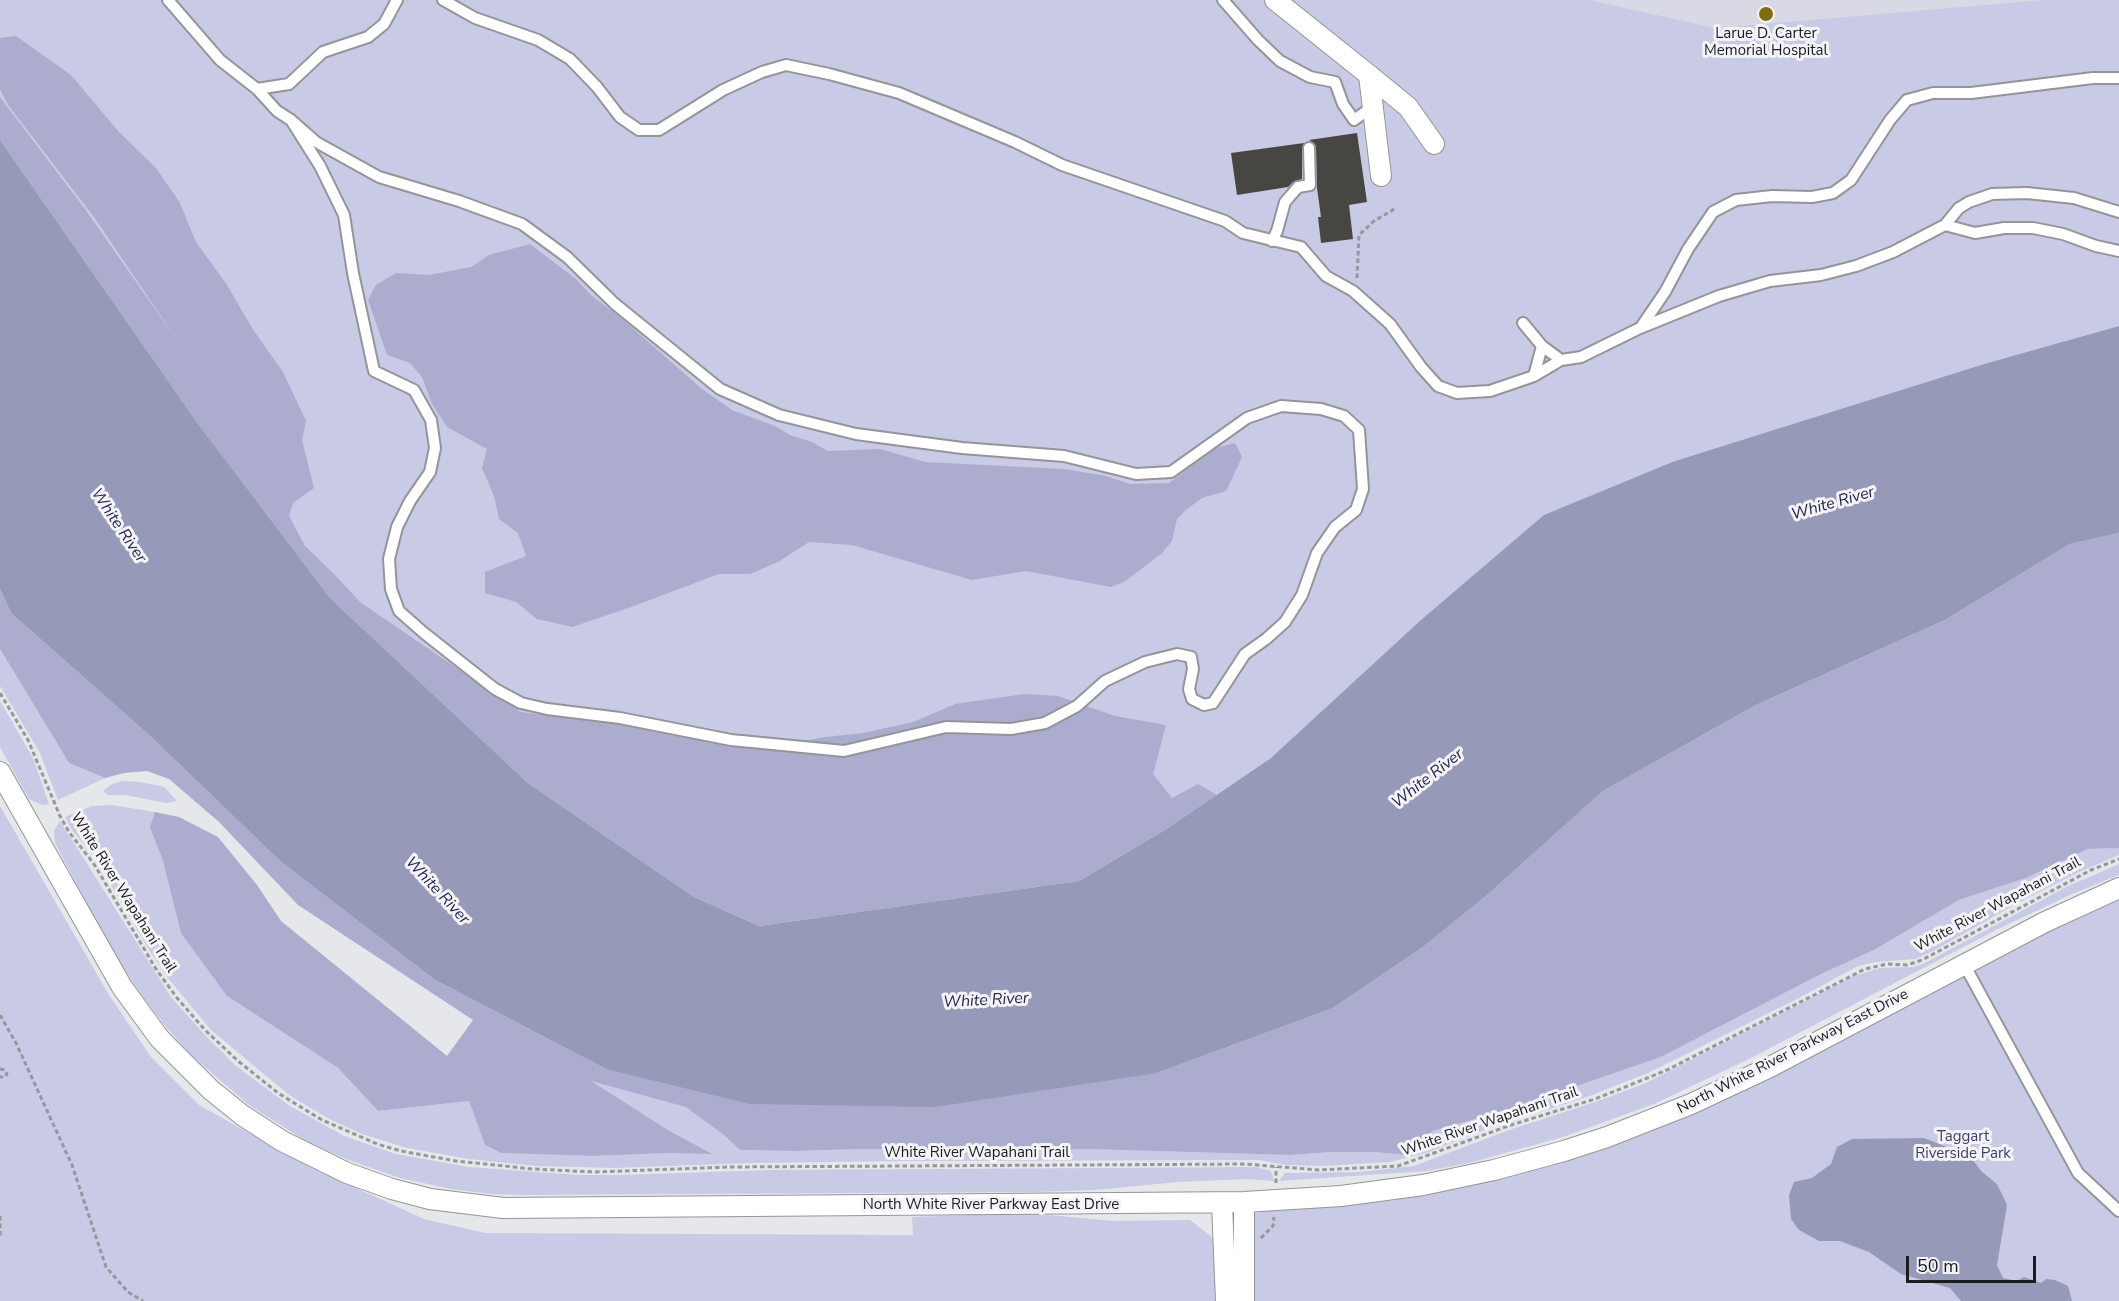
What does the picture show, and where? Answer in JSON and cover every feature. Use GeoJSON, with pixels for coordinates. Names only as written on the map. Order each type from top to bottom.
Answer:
{"type":"FeatureCollection","features":[{"type":"Feature","properties":{"kind":"street"},"geometry":{"type":"LineString","coordinates":[[1275,0],[1408,107],[1434,144]]}},
{"type":"Feature","properties":{"kind":"street"},"geometry":{"type":"LineString","coordinates":[[1369,75],[1381,176]]}},
{"type":"Feature","properties":{"kind":"street","name":"North White River Parkway East Drive"},"geometry":{"type":"LineString","coordinates":[[0,772],[122,987],[160,1039],[211,1090],[242,1115],[296,1149],[361,1179],[430,1199],[478,1206],[518,1208],[1222,1203],[1341,1196],[1423,1185],[1494,1170],[1589,1143],[1666,1115],[1733,1086],[2045,922],[2119,888]]}},
{"type":"Feature","properties":{"kind":"street"},"geometry":{"type":"LineString","coordinates":[[1244,1202],[1244,1301]]}},
{"type":"Feature","properties":{"kind":"street"},"geometry":{"type":"LineString","coordinates":[[1222,1203],[1226,1301]]}},
{"type":"Feature","properties":{"kind":"lane"},"geometry":{"type":"LineString","coordinates":[[168,0],[220,60],[257,89],[277,111],[291,120],[316,142],[379,177],[459,201],[522,224],[567,257],[615,304],[720,389],[779,415],[856,435],[962,448],[1064,456],[1136,474],[1171,472],[1247,418],[1258,414],[1281,406],[1321,409],[1344,416],[1359,430],[1363,489],[1356,510],[1335,527],[1317,553],[1302,595],[1285,622],[1245,654],[1213,703],[1204,705],[1192,699],[1189,689],[1193,669],[1191,657],[1177,654],[1145,662],[1105,681],[1077,706],[1045,723],[1011,729],[946,728],[844,751],[731,740],[620,718],[547,709],[521,703],[495,689],[399,611],[392,589],[389,559],[397,527],[410,501],[430,472],[435,448],[430,420],[414,390],[374,371],[353,273],[344,215],[320,166],[291,120]]}},
{"type":"Feature","properties":{"kind":"lane"},"geometry":{"type":"LineString","coordinates":[[257,89],[289,84],[323,52],[368,37],[384,24],[397,0]]}},
{"type":"Feature","properties":{"kind":"lane"},"geometry":{"type":"LineString","coordinates":[[443,0],[475,18],[538,40],[570,59],[597,87],[620,117],[639,130],[659,130],[723,90],[762,72],[786,65],[899,93],[1015,142],[1062,165],[1225,221],[1243,233],[1301,247],[1326,276],[1353,291],[1390,324],[1421,367],[1438,386],[1457,393],[1490,391],[1534,376],[1561,360],[1581,357],[1640,328],[1719,296],[1770,281],[1821,274],[1856,266],[1893,252],[1945,225],[1959,208],[1992,194],[2027,193],[2074,198],[2119,212]]}},
{"type":"Feature","properties":{"kind":"lane"},"geometry":{"type":"LineString","coordinates":[[1222,0],[1280,61],[1310,77],[1335,82],[1343,104],[1354,120],[1372,107]]}},
{"type":"Feature","properties":{"kind":"lane"},"geometry":{"type":"LineString","coordinates":[[1640,328],[1665,292],[1688,249],[1713,212],[1736,200],[1772,196],[1812,197],[1833,193],[1851,180],[1890,120],[1907,100],[1933,93],[1971,93],[2093,78],[2119,78]]}},
{"type":"Feature","properties":{"kind":"lane"},"geometry":{"type":"LineString","coordinates":[[1272,241],[1285,202],[1298,187],[1310,185],[1309,148]]}},
{"type":"Feature","properties":{"kind":"lane"},"geometry":{"type":"LineString","coordinates":[[1945,225],[1975,233],[2004,228],[2033,228],[2063,234],[2096,246],[2119,251]]}},
{"type":"Feature","properties":{"kind":"lane"},"geometry":{"type":"LineString","coordinates":[[1523,323],[1542,346],[1561,360]]}},
{"type":"Feature","properties":{"kind":"lane"},"geometry":{"type":"LineString","coordinates":[[1534,376],[1542,346]]}},
{"type":"Feature","properties":{"kind":"lane"},"geometry":{"type":"LineString","coordinates":[[1964,964],[2078,1173],[2119,1211]]}},
{"type":"Feature","properties":{"kind":"path"},"geometry":{"type":"LineString","coordinates":[[1353,291],[1357,279],[1359,236],[1374,222],[1396,208]]}},
{"type":"Feature","properties":{"kind":"path","name":"White River Wapahani Trail"},"geometry":{"type":"LineString","coordinates":[[0,693],[28,740],[69,832],[94,864],[156,969],[205,1030],[238,1061],[278,1093],[322,1120],[377,1144],[456,1161],[533,1169],[595,1172],[741,1167],[1245,1164],[1318,1170],[1398,1166],[1511,1125],[1595,1099],[1658,1074],[1865,969],[1922,960],[2091,870],[2119,859]]}},
{"type":"Feature","properties":{"kind":"path"},"geometry":{"type":"LineString","coordinates":[[0,1015],[16,1043],[72,1165],[106,1267],[128,1292],[143,1301]]}},
{"type":"Feature","properties":{"kind":"path"},"geometry":{"type":"LineString","coordinates":[[0,1069],[5,1070],[7,1074],[5,1077],[0,1077]]}},
{"type":"Feature","properties":{"kind":"path"},"geometry":{"type":"LineString","coordinates":[[0,1216],[0,1237]]}},
{"type":"Feature","properties":{"kind":"shaded area","name":"Larue D. Carter Memorial Hospital"},"geometry":{"type":"Polygon","coordinates":[[[1590,0],[2041,0],[1716,28],[1590,0]]]}},
{"type":"Feature","properties":{"kind":"shaded area"},"geometry":{"type":"Polygon","coordinates":[[[16,36],[71,75],[118,131],[156,168],[180,203],[196,242],[227,285],[252,328],[283,372],[306,421],[302,440],[314,488],[293,503],[289,516],[305,546],[360,602],[521,712],[639,727],[759,749],[825,737],[863,733],[913,722],[955,704],[1024,694],[1058,696],[1115,716],[1166,725],[1153,774],[1172,798],[1198,784],[1217,795],[1168,828],[1079,881],[759,926],[694,897],[528,783],[330,598],[196,421],[0,140],[0,97],[85,209],[181,346],[94,217],[8,105],[0,89],[0,38],[16,36]]]}},
{"type":"Feature","properties":{"kind":"shaded area"},"geometry":{"type":"Polygon","coordinates":[[[530,244],[576,279],[592,296],[621,318],[702,389],[732,410],[775,426],[828,451],[880,449],[925,462],[1064,469],[1106,476],[1130,484],[1169,483],[1216,448],[1235,443],[1242,457],[1226,491],[1202,498],[1186,510],[1177,519],[1172,541],[1161,554],[1124,582],[1111,587],[1026,571],[972,580],[852,545],[809,542],[778,562],[750,574],[719,574],[572,627],[537,619],[516,602],[485,593],[485,572],[526,556],[518,533],[499,519],[494,496],[482,468],[487,449],[447,427],[432,404],[422,377],[410,363],[387,355],[368,300],[376,285],[396,273],[429,275],[471,267],[489,255],[530,244]]]}},
{"type":"Feature","properties":{"kind":"shaded area"},"geometry":{"type":"Polygon","coordinates":[[[2119,533],[2119,848],[2088,849],[2026,878],[1959,900],[1874,950],[1821,974],[1661,1057],[1510,1109],[1433,1131],[1406,1155],[1374,1152],[1290,1155],[1087,1149],[740,1150],[686,1107],[591,1081],[668,1130],[713,1154],[593,1156],[501,1153],[485,1145],[469,1101],[378,1111],[338,1068],[227,996],[181,933],[163,861],[150,827],[155,812],[179,817],[218,837],[257,885],[281,921],[447,1056],[473,1020],[298,905],[219,822],[169,779],[147,771],[124,773],[105,778],[69,763],[0,649],[0,589],[11,613],[149,735],[280,861],[435,980],[606,1069],[1157,1073],[1333,1008],[1423,947],[1486,896],[1603,791],[1756,705],[1945,620],[2070,544],[2119,533]]]}},
{"type":"Feature","properties":{"kind":"green space"},"geometry":{"type":"Polygon","coordinates":[[[0,0],[1590,0],[1716,28],[2041,0],[2119,0],[2119,326],[1984,364],[1675,461],[1271,758],[1168,828],[643,814],[330,598],[196,421],[0,140],[0,0]]]}},
{"type":"Feature","properties":{"kind":"green space"},"geometry":{"type":"Polygon","coordinates":[[[0,649],[69,763],[105,778],[58,800],[39,751],[0,686],[0,649]]]}},
{"type":"Feature","properties":{"kind":"green space"},"geometry":{"type":"Polygon","coordinates":[[[0,701],[33,758],[49,804],[42,805],[29,799],[0,747],[0,701]]]}},
{"type":"Feature","properties":{"kind":"green space"},"geometry":{"type":"Polygon","coordinates":[[[122,781],[164,787],[177,801],[166,803],[125,795],[107,795],[103,791],[112,784],[122,781]]]}},
{"type":"Feature","properties":{"kind":"green space"},"geometry":{"type":"Polygon","coordinates":[[[112,805],[155,812],[151,827],[163,861],[227,996],[338,1068],[378,1111],[469,1101],[485,1145],[501,1153],[593,1156],[712,1153],[668,1130],[588,1080],[671,1085],[740,1150],[1087,1149],[1290,1155],[1374,1152],[1405,1155],[1433,1131],[1510,1109],[1661,1057],[1821,974],[1874,950],[1959,900],[2026,878],[2088,849],[2119,848],[2119,855],[2016,904],[1933,951],[1915,959],[1875,962],[1858,966],[1648,1073],[1584,1098],[1485,1130],[1426,1153],[1390,1162],[1324,1166],[1286,1165],[1259,1160],[912,1161],[614,1168],[536,1166],[469,1159],[407,1148],[362,1134],[329,1119],[289,1095],[211,1030],[168,978],[96,859],[72,830],[65,817],[92,806],[112,805]]]}},
{"type":"Feature","properties":{"kind":"green space"},"geometry":{"type":"Polygon","coordinates":[[[0,806],[109,995],[151,1057],[199,1105],[310,1167],[424,1219],[485,1233],[913,1235],[912,1217],[1025,1213],[1114,1221],[1190,1220],[1212,1237],[1217,1250],[1220,1301],[0,1301],[0,806]]]}},
{"type":"Feature","properties":{"kind":"green space"},"geometry":{"type":"Polygon","coordinates":[[[60,821],[171,997],[236,1066],[290,1106],[344,1136],[396,1154],[469,1167],[579,1175],[770,1170],[1256,1167],[1271,1171],[1274,1181],[1247,1179],[1178,1182],[1094,1190],[1034,1192],[524,1195],[451,1189],[400,1178],[309,1143],[249,1105],[191,1055],[143,997],[123,968],[95,919],[55,843],[54,831],[60,821]]]}},
{"type":"Feature","properties":{"kind":"green space"},"geometry":{"type":"Polygon","coordinates":[[[2119,864],[2119,875],[1998,929],[1751,1058],[1654,1104],[1563,1137],[1469,1163],[1428,1171],[1279,1181],[1285,1173],[1359,1172],[1414,1166],[1509,1130],[1601,1100],[1646,1083],[1854,976],[1880,968],[1913,967],[1923,964],[2066,887],[2119,864]]]}},
{"type":"Feature","properties":{"kind":"green space","name":"Taggart Riverside Park"},"geometry":{"type":"Polygon","coordinates":[[[2119,892],[2119,1301],[1246,1301],[1244,1215],[1368,1193],[1564,1151],[1733,1085],[2119,892]]]}},
{"type":"Feature","properties":{"kind":"water","name":"White River"},"geometry":{"type":"Polygon","coordinates":[[[0,140],[196,421],[330,598],[528,783],[694,897],[759,926],[1079,881],[1168,828],[1271,758],[1421,620],[1544,515],[1675,461],[1984,364],[2119,326],[2119,533],[2070,544],[1945,620],[1756,705],[1603,791],[1486,896],[1423,947],[1333,1008],[1157,1073],[935,1107],[750,1104],[606,1069],[435,980],[280,861],[149,735],[11,613],[0,589],[0,140]]]}},
{"type":"Feature","properties":{"kind":"water"},"geometry":{"type":"Polygon","coordinates":[[[1924,1138],[1970,1156],[1981,1171],[1997,1184],[2007,1205],[1997,1265],[2003,1278],[2017,1281],[2024,1277],[2041,1283],[2046,1279],[2055,1280],[2068,1286],[2072,1301],[1961,1301],[1950,1288],[1901,1274],[1869,1252],[1840,1241],[1819,1241],[1799,1230],[1791,1219],[1789,1195],[1794,1182],[1812,1178],[1831,1164],[1837,1147],[1852,1139],[1924,1138]]]}},
{"type":"Feature","properties":{"kind":"building"},"geometry":{"type":"Polygon","coordinates":[[[1357,133],[1367,202],[1349,205],[1353,239],[1321,243],[1316,148],[1315,144],[1309,140],[1357,133]]]}},
{"type":"Feature","properties":{"kind":"building"},"geometry":{"type":"Polygon","coordinates":[[[1304,143],[1302,179],[1293,182],[1288,187],[1237,195],[1231,153],[1304,143]]]}},
{"type":"Feature","properties":{"kind":"place","name":"Larue D. Carter Memorial Hospital"},"geometry":{"type":"Point","coordinates":[1766,14]}}]}
